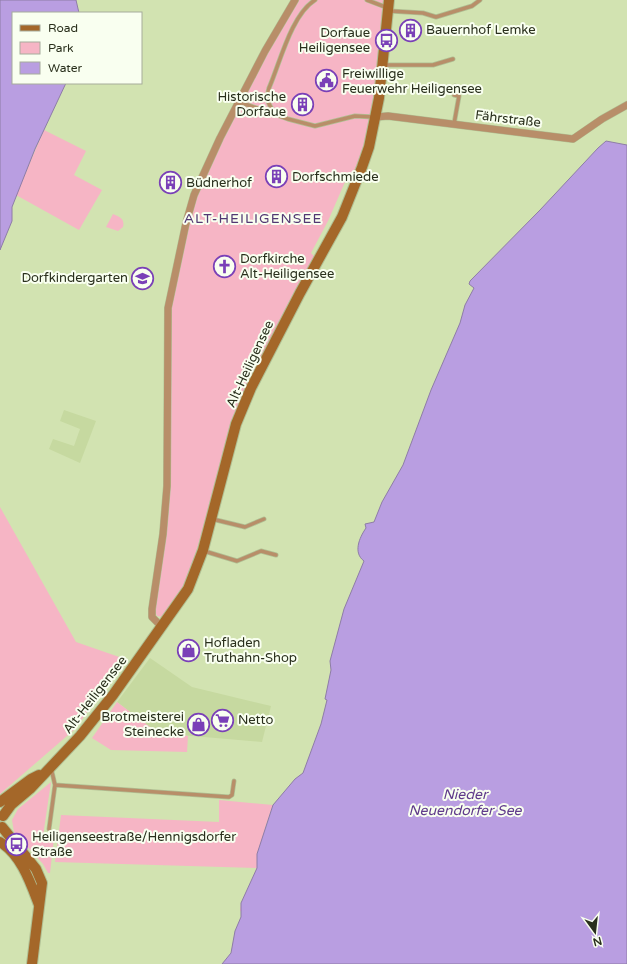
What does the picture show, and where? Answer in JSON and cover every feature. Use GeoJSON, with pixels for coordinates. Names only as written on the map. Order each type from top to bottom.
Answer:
{"type":"FeatureCollection","features":[{"type":"Feature","properties":{"kind":"main road","name":"Alt-Heiligensee"},"geometry":{"type":"LineString","coordinates":[[47,771],[71,747],[107,703],[188,589],[203,550],[236,424],[251,388],[300,293],[342,217],[362,167],[376,117],[389,6]]}},
{"type":"Feature","properties":{"kind":"main road"},"geometry":{"type":"LineString","coordinates":[[0,802],[30,784],[47,771]]}},
{"type":"Feature","properties":{"kind":"main road"},"geometry":{"type":"LineString","coordinates":[[30,784],[11,806],[2,813],[1,829],[40,876],[42,893],[39,905],[32,964]]}},
{"type":"Feature","properties":{"kind":"main road"},"geometry":{"type":"LineString","coordinates":[[0,842],[22,865],[32,885],[39,905]]}},
{"type":"Feature","properties":{"kind":"street"},"geometry":{"type":"LineString","coordinates":[[162,627],[152,618],[152,608],[163,534],[167,486],[169,429],[167,364],[168,308],[194,195],[238,102],[295,0]]}},
{"type":"Feature","properties":{"kind":"street","name":"Fährstraße"},"geometry":{"type":"LineString","coordinates":[[376,117],[388,116],[573,139],[602,119],[627,105]]}},
{"type":"Feature","properties":{"kind":"lane"},"geometry":{"type":"LineString","coordinates":[[275,113],[268,104],[267,96],[269,88],[294,27],[302,13],[315,0]]}},
{"type":"Feature","properties":{"kind":"lane"},"geometry":{"type":"LineString","coordinates":[[367,0],[436,17],[472,6],[480,0]]}},
{"type":"Feature","properties":{"kind":"lane"},"geometry":{"type":"LineString","coordinates":[[382,65],[433,65],[453,59]]}},
{"type":"Feature","properties":{"kind":"lane"},"geometry":{"type":"LineString","coordinates":[[454,125],[459,96],[454,95],[455,86]]}},
{"type":"Feature","properties":{"kind":"lane"},"geometry":{"type":"LineString","coordinates":[[238,102],[275,113],[297,122],[315,126],[355,116],[376,117]]}},
{"type":"Feature","properties":{"kind":"lane"},"geometry":{"type":"LineString","coordinates":[[211,518],[245,527],[264,519]]}},
{"type":"Feature","properties":{"kind":"lane"},"geometry":{"type":"LineString","coordinates":[[203,550],[237,562],[261,551],[276,555]]}},
{"type":"Feature","properties":{"kind":"lane"},"geometry":{"type":"LineString","coordinates":[[47,771],[56,785],[49,829]]}},
{"type":"Feature","properties":{"kind":"lane"},"geometry":{"type":"LineString","coordinates":[[56,785],[229,797],[232,795],[234,781]]}},
{"type":"Feature","properties":{"kind":"shaded area"},"geometry":{"type":"Polygon","coordinates":[[[64,410],[96,421],[80,463],[49,449],[53,439],[74,446],[80,429],[60,421],[64,410]]]}},
{"type":"Feature","properties":{"kind":"shaded area"},"geometry":{"type":"Polygon","coordinates":[[[150,658],[192,687],[271,706],[262,742],[158,733],[117,702],[150,658]]]}},
{"type":"Feature","properties":{"kind":"green space"},"geometry":{"type":"Polygon","coordinates":[[[298,0],[385,0],[381,45],[372,111],[362,155],[355,177],[348,175],[328,221],[311,253],[316,258],[251,378],[189,574],[181,592],[163,617],[157,616],[155,611],[170,485],[170,304],[195,197],[250,82],[298,0]]]}},
{"type":"Feature","properties":{"kind":"green space"},"geometry":{"type":"Polygon","coordinates":[[[44,130],[86,151],[74,175],[102,190],[79,230],[16,195],[44,130]]]}},
{"type":"Feature","properties":{"kind":"green space"},"geometry":{"type":"Polygon","coordinates":[[[113,214],[123,220],[123,227],[118,231],[106,227],[113,214]]]}},
{"type":"Feature","properties":{"kind":"green space"},"geometry":{"type":"Polygon","coordinates":[[[0,507],[76,642],[125,659],[75,729],[0,794],[0,507]]]}},
{"type":"Feature","properties":{"kind":"green space"},"geometry":{"type":"Polygon","coordinates":[[[117,702],[158,733],[188,736],[187,752],[111,750],[92,738],[117,702]]]}},
{"type":"Feature","properties":{"kind":"green space"},"geometry":{"type":"Polygon","coordinates":[[[51,782],[43,836],[54,838],[50,873],[48,873],[43,864],[14,832],[12,820],[18,809],[51,782]]]}},
{"type":"Feature","properties":{"kind":"green space"},"geometry":{"type":"Polygon","coordinates":[[[219,800],[273,805],[265,828],[258,907],[240,911],[241,904],[257,868],[55,862],[61,815],[219,822],[219,800]]]}},
{"type":"Feature","properties":{"kind":"water"},"geometry":{"type":"Polygon","coordinates":[[[0,0],[76,0],[79,12],[12,12],[12,84],[66,84],[35,149],[12,207],[12,221],[0,250],[0,0]]]}},
{"type":"Feature","properties":{"kind":"water","name":"Nieder Neuendorfer See"},"geometry":{"type":"Polygon","coordinates":[[[606,141],[627,145],[627,964],[222,964],[231,953],[235,931],[241,917],[241,903],[257,868],[257,854],[273,805],[295,779],[303,773],[321,724],[327,700],[325,699],[331,670],[330,661],[344,609],[364,561],[359,554],[358,545],[366,528],[365,524],[374,522],[382,502],[403,465],[431,390],[460,323],[465,305],[474,288],[469,284],[470,281],[606,141]]]}},
{"type":"Feature","properties":{"kind":"place","name":"Bauernhof Lemke"},"geometry":{"type":"Point","coordinates":[411,30]}},
{"type":"Feature","properties":{"kind":"place","name":"Dorfaue Heiligensee"},"geometry":{"type":"Point","coordinates":[386,40]}},
{"type":"Feature","properties":{"kind":"place","name":"Freiwillige Feuerwehr Heiligensee"},"geometry":{"type":"Point","coordinates":[326,81]}},
{"type":"Feature","properties":{"kind":"place","name":"Historische Dorfaue"},"geometry":{"type":"Point","coordinates":[302,104]}},
{"type":"Feature","properties":{"kind":"place","name":"Dorfschmiede"},"geometry":{"type":"Point","coordinates":[277,177]}},
{"type":"Feature","properties":{"kind":"place","name":"Büdnerhof"},"geometry":{"type":"Point","coordinates":[171,183]}},
{"type":"Feature","properties":{"kind":"place","name":"Dorfkirche Alt-Heiligensee"},"geometry":{"type":"Point","coordinates":[225,266]}},
{"type":"Feature","properties":{"kind":"place","name":"Dorfkindergarten"},"geometry":{"type":"Point","coordinates":[143,278]}},
{"type":"Feature","properties":{"kind":"place","name":"Hofladen Truthahn-Shop"},"geometry":{"type":"Point","coordinates":[188,650]}},
{"type":"Feature","properties":{"kind":"place","name":"Netto"},"geometry":{"type":"Point","coordinates":[223,720]}},
{"type":"Feature","properties":{"kind":"place","name":"Brotmeisterei Steinecke"},"geometry":{"type":"Point","coordinates":[199,724]}},
{"type":"Feature","properties":{"kind":"place","name":"Heiligenseestraße/Hennigsdorfer Straße"},"geometry":{"type":"Point","coordinates":[16,844]}},
{"type":"Feature","properties":{"kind":"district","name":"ALT-HEILIGENSEE"},"geometry":{"type":"Point","coordinates":[253,218]}}]}
